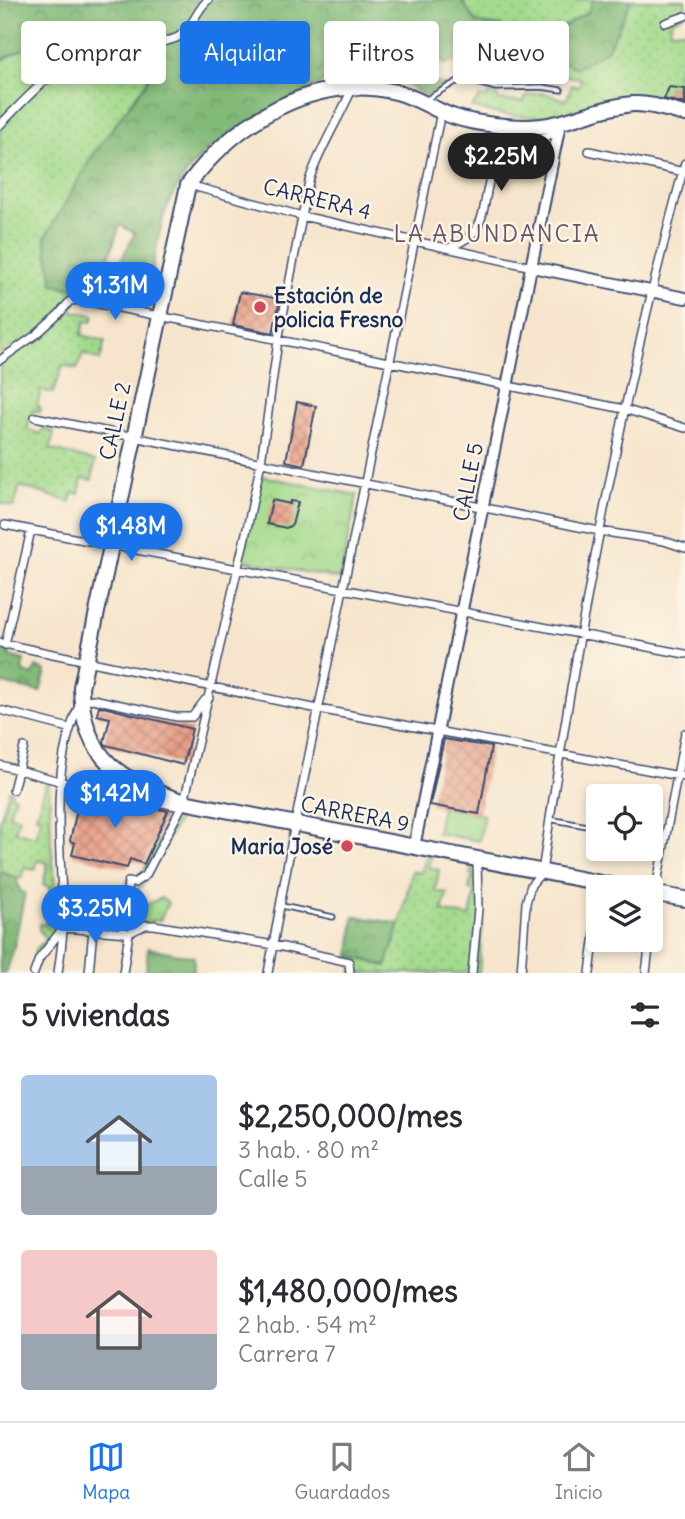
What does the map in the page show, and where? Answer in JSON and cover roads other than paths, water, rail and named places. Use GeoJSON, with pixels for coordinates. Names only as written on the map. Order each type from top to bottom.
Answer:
{"type":"FeatureCollection","features":[{"type":"Feature","properties":{"kind":"highway"},"geometry":{"type":"LineString","coordinates":[[188,185],[220,147],[259,117],[304,97],[352,88],[396,92],[424,101],[441,112],[494,125],[560,128],[632,104],[653,105],[685,114]]}},
{"type":"Feature","properties":{"kind":"highway","name":"CALLE 2"},"geometry":{"type":"LineString","coordinates":[[97,747],[87,727],[81,701],[86,662],[188,185]]}},
{"type":"Feature","properties":{"kind":"highway","name":"CARRERA 9"},"geometry":{"type":"LineString","coordinates":[[97,747],[116,770],[132,783],[182,805],[295,823],[586,882]]}},
{"type":"Feature","properties":{"kind":"highway"},"geometry":{"type":"LineString","coordinates":[[663,895],[685,899]]}},
{"type":"Feature","properties":{"kind":"street"},"geometry":{"type":"LineString","coordinates":[[0,125],[53,74],[71,62],[98,51],[176,39],[190,27],[208,0]]}},
{"type":"Feature","properties":{"kind":"street"},"geometry":{"type":"LineString","coordinates":[[665,23],[685,16]]}},
{"type":"Feature","properties":{"kind":"street"},"geometry":{"type":"LineString","coordinates":[[122,973],[128,882],[134,883],[146,875],[182,805],[210,697],[261,463],[278,341],[309,181],[317,156],[344,109],[352,88]]}},
{"type":"Feature","properties":{"kind":"street"},"geometry":{"type":"LineString","coordinates":[[268,973],[295,823],[441,112]]}},
{"type":"Feature","properties":{"kind":"street"},"geometry":{"type":"LineString","coordinates":[[451,247],[473,235],[479,225],[491,179],[500,159],[516,146],[560,128]]}},
{"type":"Feature","properties":{"kind":"street","name":"CALLE 5"},"geometry":{"type":"LineString","coordinates":[[414,847],[560,128]]}},
{"type":"Feature","properties":{"kind":"street"},"geometry":{"type":"LineString","coordinates":[[521,973],[526,903],[531,885],[542,872],[579,634],[599,531],[624,408],[684,169],[589,151]]}},
{"type":"Feature","properties":{"kind":"street","name":"CARRERA 4"},"geometry":{"type":"LineString","coordinates":[[188,185],[302,216],[414,242],[451,247],[531,267],[685,298]]}},
{"type":"Feature","properties":{"kind":"street"},"geometry":{"type":"LineString","coordinates":[[0,360],[37,334],[70,301],[79,300],[624,408],[685,428]]}},
{"type":"Feature","properties":{"kind":"street"},"geometry":{"type":"LineString","coordinates":[[35,416],[483,508],[664,541],[685,548]]}},
{"type":"Feature","properties":{"kind":"street"},"geometry":{"type":"LineString","coordinates":[[5,525],[685,654]]}},
{"type":"Feature","properties":{"kind":"street"},"geometry":{"type":"LineString","coordinates":[[31,530],[3,644],[318,709],[681,776]]}},
{"type":"Feature","properties":{"kind":"street"},"geometry":{"type":"LineString","coordinates":[[58,973],[63,928],[59,781],[69,728],[81,701],[93,699],[177,718],[192,718],[210,697]]}},
{"type":"Feature","properties":{"kind":"street"},"geometry":{"type":"LineString","coordinates":[[0,710],[69,728]]}},
{"type":"Feature","properties":{"kind":"street"},"geometry":{"type":"LineString","coordinates":[[657,875],[681,776],[685,733]]}},
{"type":"Feature","properties":{"kind":"street"},"geometry":{"type":"LineString","coordinates":[[13,790],[24,747]]}},
{"type":"Feature","properties":{"kind":"street"},"geometry":{"type":"LineString","coordinates":[[0,765],[59,781],[182,805]]}},
{"type":"Feature","properties":{"kind":"street"},"geometry":{"type":"LineString","coordinates":[[472,973],[478,909],[477,859]]}},
{"type":"Feature","properties":{"kind":"street"},"geometry":{"type":"LineString","coordinates":[[63,928],[126,933],[145,925],[154,925],[274,945],[349,962],[350,969]]}},
{"type":"Feature","properties":{"kind":"street"},"geometry":{"type":"LineString","coordinates":[[34,973],[39,959],[63,928]]}},
{"type":"Feature","properties":{"kind":"street"},"geometry":{"type":"LineString","coordinates":[[89,973],[93,930]]}},
{"type":"Feature","properties":{"kind":"street"},"geometry":{"type":"LineString","coordinates":[[590,973],[593,952]]}},
{"type":"Feature","properties":{"kind":"street"},"geometry":{"type":"LineString","coordinates":[[646,973],[649,952]]}},
{"type":"Feature","properties":{"kind":"lane"},"geometry":{"type":"LineString","coordinates":[[424,101],[461,81],[496,88],[542,87],[561,90]]}},
{"type":"Feature","properties":{"kind":"lane"},"geometry":{"type":"LineString","coordinates":[[549,818],[586,826]]}},
{"type":"Feature","properties":{"kind":"lane"},"geometry":{"type":"LineString","coordinates":[[282,906],[333,917]]}},
{"type":"Feature","properties":{"kind":"place","name":"Estación de policia Fresno"},"geometry":{"type":"Point","coordinates":[260,307]}},
{"type":"Feature","properties":{"kind":"place","name":"Maria José"},"geometry":{"type":"Point","coordinates":[347,846]}},
{"type":"Feature","properties":{"kind":"district","name":"LA ABUNDANCIA"},"geometry":{"type":"Point","coordinates":[497,233]}}]}
